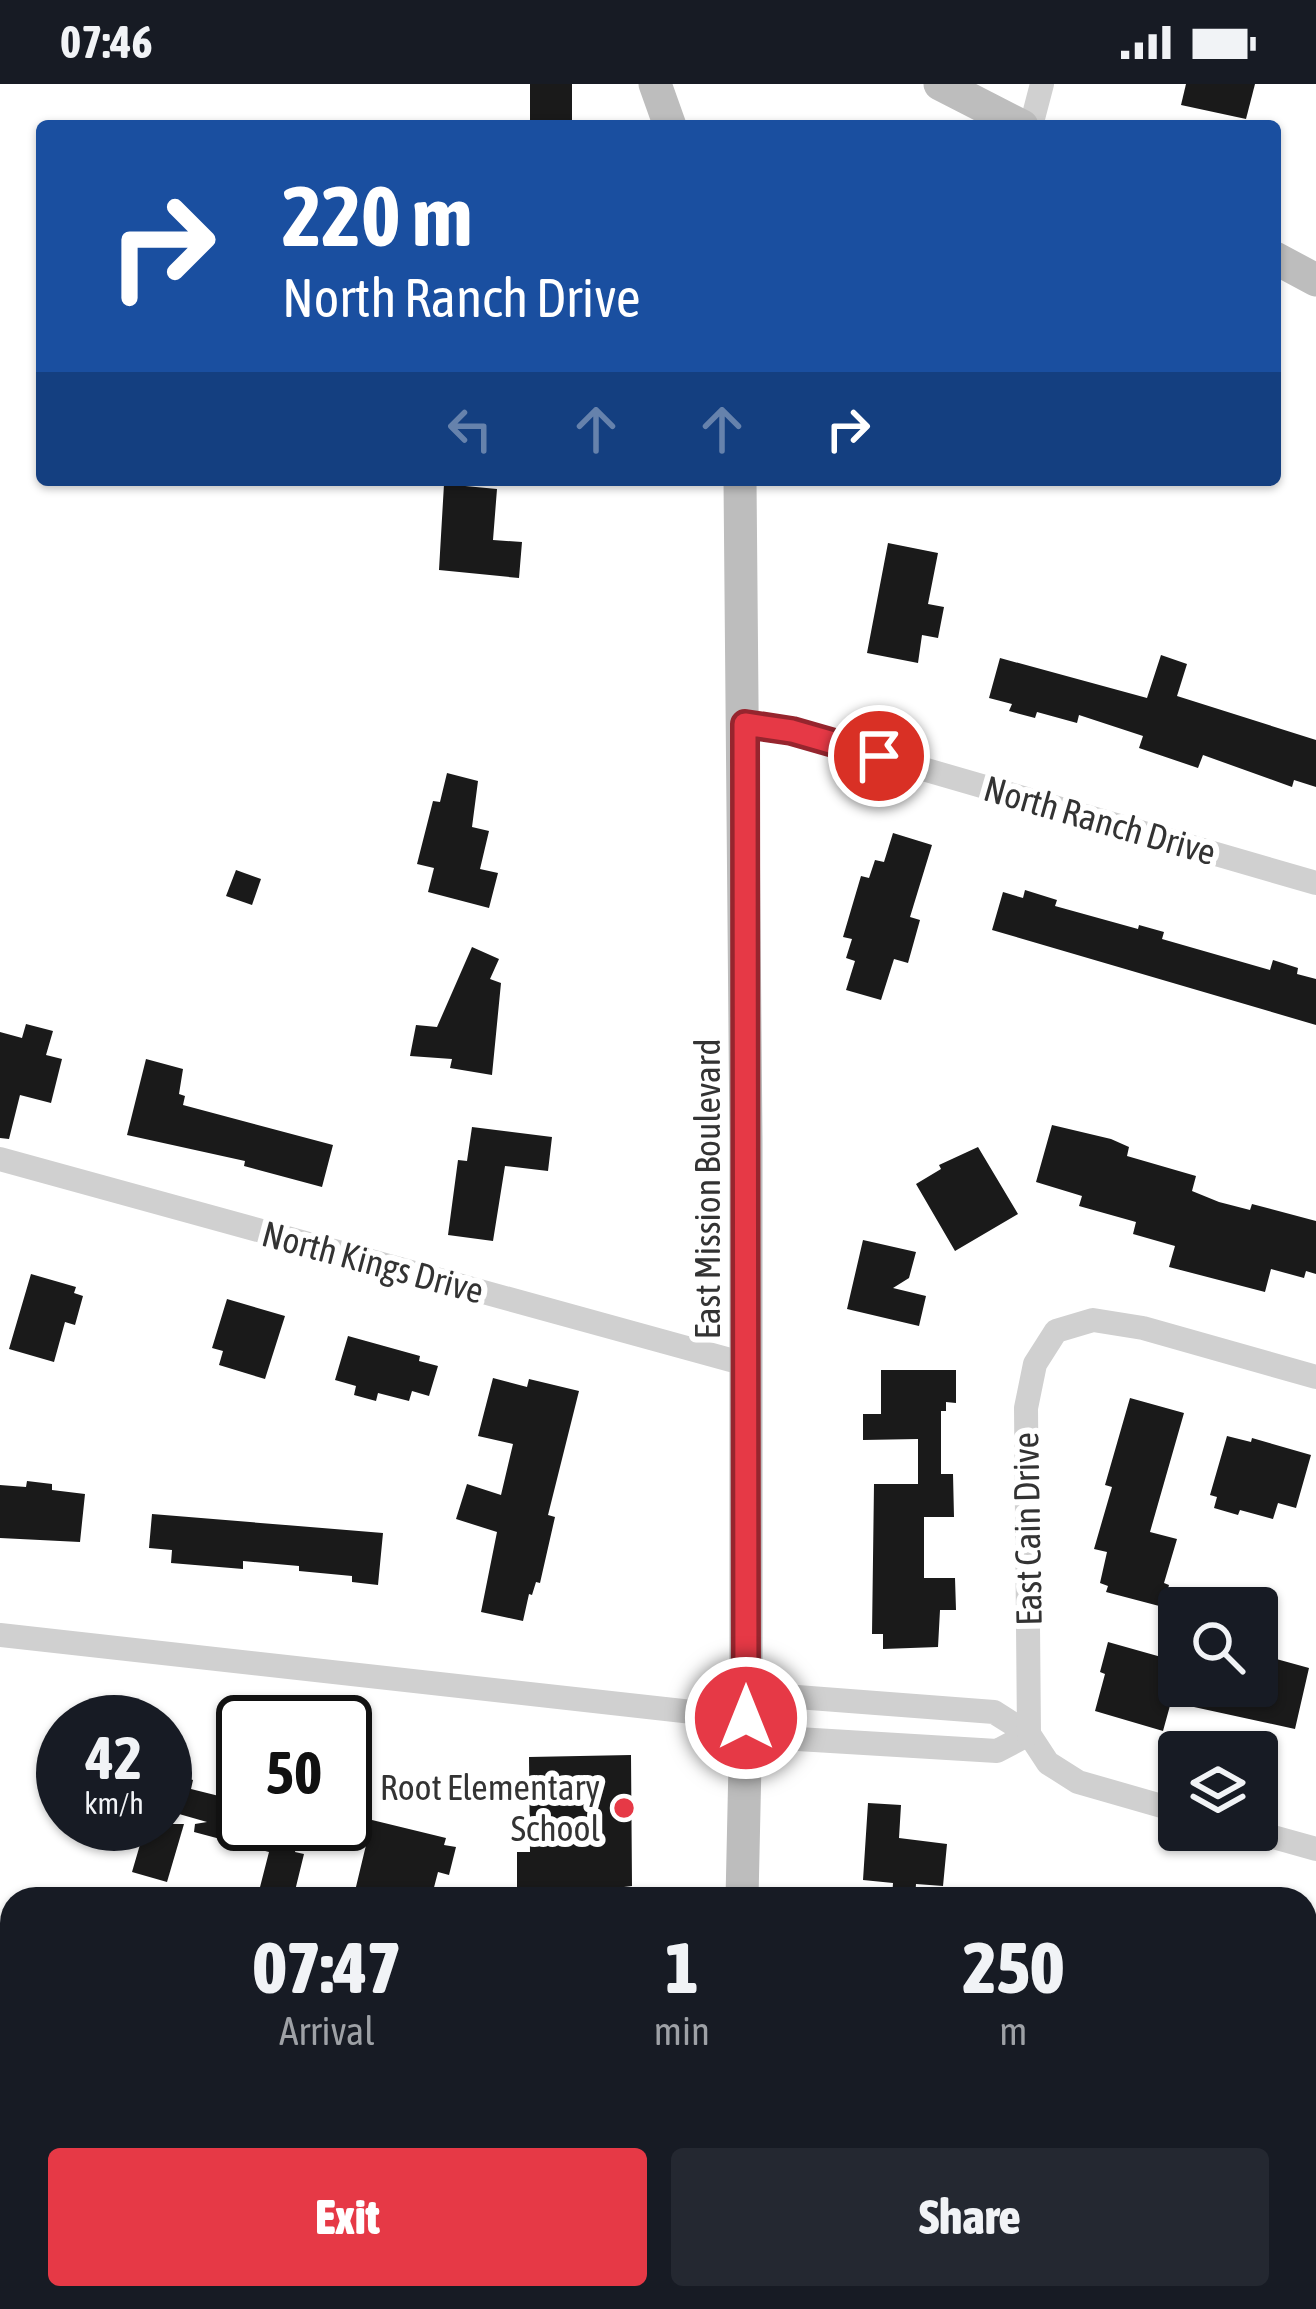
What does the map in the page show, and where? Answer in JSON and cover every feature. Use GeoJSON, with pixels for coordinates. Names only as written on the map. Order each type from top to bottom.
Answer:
{"type":"FeatureCollection","features":[{"type":"Feature","properties":{"kind":"main road"},"geometry":{"type":"LineString","coordinates":[[655,84],[668,120]]}},
{"type":"Feature","properties":{"kind":"main road"},"geometry":{"type":"LineString","coordinates":[[940,84],[1014,120]]}},
{"type":"Feature","properties":{"kind":"main road"},"geometry":{"type":"LineString","coordinates":[[1281,261],[1316,280]]}},
{"type":"Feature","properties":{"kind":"main road","name":"East Mission Boulevard"},"geometry":{"type":"LineString","coordinates":[[740,486],[745,724],[742,1887]]}},
{"type":"Feature","properties":{"kind":"street"},"geometry":{"type":"LineString","coordinates":[[1028,120],[1042,84]]}},
{"type":"Feature","properties":{"kind":"street","name":"North Ranch Drive"},"geometry":{"type":"LineString","coordinates":[[745,724],[792,731],[1316,883]]}},
{"type":"Feature","properties":{"kind":"street","name":"North Kings Drive"},"geometry":{"type":"LineString","coordinates":[[0,1159],[745,1364]]}},
{"type":"Feature","properties":{"kind":"street","name":"East Cain Drive"},"geometry":{"type":"LineString","coordinates":[[1029,1734],[1026,1408],[1035,1364],[1056,1331],[1094,1320],[1127,1325],[1316,1377]]}},
{"type":"Feature","properties":{"kind":"street"},"geometry":{"type":"LineString","coordinates":[[0,1635],[746,1718],[782,1738],[998,1750],[1029,1734]]}},
{"type":"Feature","properties":{"kind":"street"},"geometry":{"type":"LineString","coordinates":[[746,1718],[784,1696],[994,1712],[1029,1734],[1048,1763],[1078,1782],[1158,1804]]}},
{"type":"Feature","properties":{"kind":"street"},"geometry":{"type":"LineString","coordinates":[[1278,1838],[1316,1849]]}},
{"type":"Feature","properties":{"kind":"building"},"geometry":{"type":"Polygon","coordinates":[[[530,84],[572,84],[572,120],[530,120],[530,84]]]}},
{"type":"Feature","properties":{"kind":"building"},"geometry":{"type":"Polygon","coordinates":[[[1186,84],[1255,84],[1246,119],[1181,105],[1186,84]]]}},
{"type":"Feature","properties":{"kind":"building"},"geometry":{"type":"Polygon","coordinates":[[[444,486],[497,489],[493,540],[522,542],[519,578],[439,570],[444,486]]]}},
{"type":"Feature","properties":{"kind":"building"},"geometry":{"type":"Polygon","coordinates":[[[888,543],[938,553],[928,604],[944,607],[938,638],[922,635],[918,663],[867,653],[888,543]]]}},
{"type":"Feature","properties":{"kind":"building"},"geometry":{"type":"Polygon","coordinates":[[[1161,655],[1187,664],[1177,696],[1316,740],[1316,787],[1294,780],[1292,787],[1203,755],[1198,768],[1139,748],[1143,736],[1079,715],[1077,723],[1037,712],[1035,718],[1009,711],[1012,704],[989,698],[1000,658],[1147,698],[1161,655]]]}},
{"type":"Feature","properties":{"kind":"building"},"geometry":{"type":"Polygon","coordinates":[[[447,773],[478,781],[472,827],[489,831],[480,869],[498,873],[489,908],[428,892],[434,868],[417,864],[433,801],[440,802],[447,773]]]}},
{"type":"Feature","properties":{"kind":"building"},"geometry":{"type":"Polygon","coordinates":[[[893,833],[932,845],[910,917],[920,920],[908,963],[894,959],[881,1000],[846,990],[855,961],[846,958],[852,939],[843,937],[861,876],[869,878],[875,860],[884,862],[893,833]]]}},
{"type":"Feature","properties":{"kind":"building"},"geometry":{"type":"Polygon","coordinates":[[[236,870],[261,879],[252,905],[226,896],[236,870]]]}},
{"type":"Feature","properties":{"kind":"building"},"geometry":{"type":"Polygon","coordinates":[[[1025,890],[1057,900],[1055,906],[1164,932],[1162,939],[1270,970],[1273,960],[1298,968],[1297,974],[1316,979],[1316,1025],[992,930],[1003,892],[1023,898],[1025,890]]]}},
{"type":"Feature","properties":{"kind":"building"},"geometry":{"type":"Polygon","coordinates":[[[472,947],[499,959],[490,979],[501,983],[492,1075],[450,1068],[452,1059],[410,1056],[416,1025],[437,1027],[472,947]]]}},
{"type":"Feature","properties":{"kind":"building"},"geometry":{"type":"Polygon","coordinates":[[[26,1024],[53,1031],[46,1055],[62,1059],[51,1103],[20,1095],[9,1139],[0,1138],[0,1032],[22,1038],[26,1024]]]}},
{"type":"Feature","properties":{"kind":"building"},"geometry":{"type":"Polygon","coordinates":[[[146,1059],[183,1069],[179,1094],[185,1096],[183,1105],[333,1145],[322,1187],[244,1166],[245,1161],[127,1135],[146,1059]]]}},
{"type":"Feature","properties":{"kind":"building"},"geometry":{"type":"Polygon","coordinates":[[[1052,1125],[1111,1139],[1129,1147],[1127,1156],[1196,1176],[1192,1191],[1219,1202],[1250,1210],[1252,1204],[1316,1221],[1316,1274],[1306,1271],[1304,1278],[1271,1269],[1265,1292],[1169,1267],[1175,1246],[1133,1234],[1136,1222],[1079,1206],[1082,1196],[1036,1182],[1052,1125]]]}},
{"type":"Feature","properties":{"kind":"building"},"geometry":{"type":"Polygon","coordinates":[[[472,1127],[552,1137],[548,1171],[505,1166],[493,1241],[448,1235],[458,1160],[467,1161],[472,1127]]]}},
{"type":"Feature","properties":{"kind":"building"},"geometry":{"type":"Polygon","coordinates":[[[978,1147],[1018,1214],[955,1251],[916,1184],[941,1169],[939,1165],[978,1147]]]}},
{"type":"Feature","properties":{"kind":"building"},"geometry":{"type":"Polygon","coordinates":[[[863,1240],[916,1252],[909,1278],[893,1288],[926,1296],[919,1326],[847,1309],[863,1240]]]}},
{"type":"Feature","properties":{"kind":"building"},"geometry":{"type":"Polygon","coordinates":[[[31,1274],[76,1287],[74,1293],[83,1296],[75,1325],[65,1322],[54,1362],[9,1349],[31,1274]]]}},
{"type":"Feature","properties":{"kind":"building"},"geometry":{"type":"Polygon","coordinates":[[[227,1299],[285,1316],[265,1379],[219,1365],[223,1351],[212,1348],[227,1299]]]}},
{"type":"Feature","properties":{"kind":"building"},"geometry":{"type":"Polygon","coordinates":[[[348,1336],[420,1356],[419,1361],[438,1366],[429,1396],[412,1391],[409,1401],[378,1393],[376,1401],[354,1395],[356,1386],[335,1380],[348,1336]]]}},
{"type":"Feature","properties":{"kind":"building"},"geometry":{"type":"Polygon","coordinates":[[[881,1370],[956,1370],[956,1403],[946,1402],[946,1411],[941,1411],[941,1474],[953,1474],[954,1517],[924,1517],[924,1578],[955,1578],[956,1610],[940,1610],[938,1647],[883,1649],[883,1634],[872,1634],[874,1484],[918,1484],[918,1439],[863,1440],[863,1414],[881,1414],[881,1370]]]}},
{"type":"Feature","properties":{"kind":"building"},"geometry":{"type":"Polygon","coordinates":[[[493,1378],[527,1387],[529,1379],[579,1391],[548,1515],[555,1517],[540,1583],[529,1594],[523,1621],[481,1612],[497,1532],[456,1519],[467,1484],[501,1495],[513,1444],[478,1436],[493,1378]]]}},
{"type":"Feature","properties":{"kind":"building"},"geometry":{"type":"Polygon","coordinates":[[[1130,1398],[1184,1413],[1150,1532],[1177,1539],[1164,1583],[1168,1587],[1158,1587],[1158,1606],[1106,1592],[1108,1586],[1100,1583],[1107,1552],[1094,1549],[1112,1487],[1105,1485],[1130,1398]]]}},
{"type":"Feature","properties":{"kind":"building"},"geometry":{"type":"Polygon","coordinates":[[[1227,1436],[1311,1455],[1296,1508],[1278,1503],[1273,1519],[1214,1508],[1217,1497],[1210,1495],[1227,1436]]]}},
{"type":"Feature","properties":{"kind":"building"},"geometry":{"type":"Polygon","coordinates":[[[27,1481],[85,1494],[80,1542],[0,1538],[0,1485],[26,1487],[27,1481]]]}},
{"type":"Feature","properties":{"kind":"building"},"geometry":{"type":"Polygon","coordinates":[[[152,1514],[383,1533],[378,1585],[352,1582],[352,1576],[299,1571],[299,1566],[243,1561],[243,1569],[171,1563],[172,1550],[149,1548],[152,1514]]]}},
{"type":"Feature","properties":{"kind":"building"},"geometry":{"type":"Polygon","coordinates":[[[1108,1642],[1158,1656],[1158,1707],[1170,1707],[1163,1731],[1095,1711],[1105,1674],[1100,1672],[1108,1642]]]}},
{"type":"Feature","properties":{"kind":"building"},"geometry":{"type":"Polygon","coordinates":[[[1278,1660],[1309,1668],[1295,1729],[1194,1707],[1278,1707],[1278,1660]]]}},
{"type":"Feature","properties":{"kind":"building"},"geometry":{"type":"Polygon","coordinates":[[[631,1755],[632,1886],[517,1887],[517,1852],[530,1852],[529,1757],[631,1755]]]}},
{"type":"Feature","properties":{"kind":"building"},"geometry":{"type":"Polygon","coordinates":[[[192,1789],[216,1795],[216,1838],[194,1832],[195,1824],[207,1822],[192,1818],[192,1789]]]}},
{"type":"Feature","properties":{"kind":"building"},"geometry":{"type":"Polygon","coordinates":[[[868,1803],[901,1805],[899,1838],[947,1844],[943,1886],[893,1887],[893,1883],[863,1880],[868,1803]]]}},
{"type":"Feature","properties":{"kind":"building"},"geometry":{"type":"Polygon","coordinates":[[[372,1820],[446,1838],[444,1845],[456,1847],[449,1875],[438,1872],[434,1887],[356,1887],[365,1851],[372,1851],[372,1820]]]}},
{"type":"Feature","properties":{"kind":"building"},"geometry":{"type":"Polygon","coordinates":[[[138,1851],[176,1851],[167,1882],[132,1872],[138,1851]]]}},
{"type":"Feature","properties":{"kind":"building"},"geometry":{"type":"Polygon","coordinates":[[[265,1851],[304,1854],[296,1887],[260,1887],[269,1852],[265,1851]]]}},
{"type":"Feature","properties":{"kind":"place","name":"Root Elementary School"},"geometry":{"type":"Point","coordinates":[624,1808]}},
{"type":"Feature","properties":{"kind":"route"},"geometry":{"type":"LineString","coordinates":[[746,1718],[745,724],[792,731],[879,756]]}}]}
